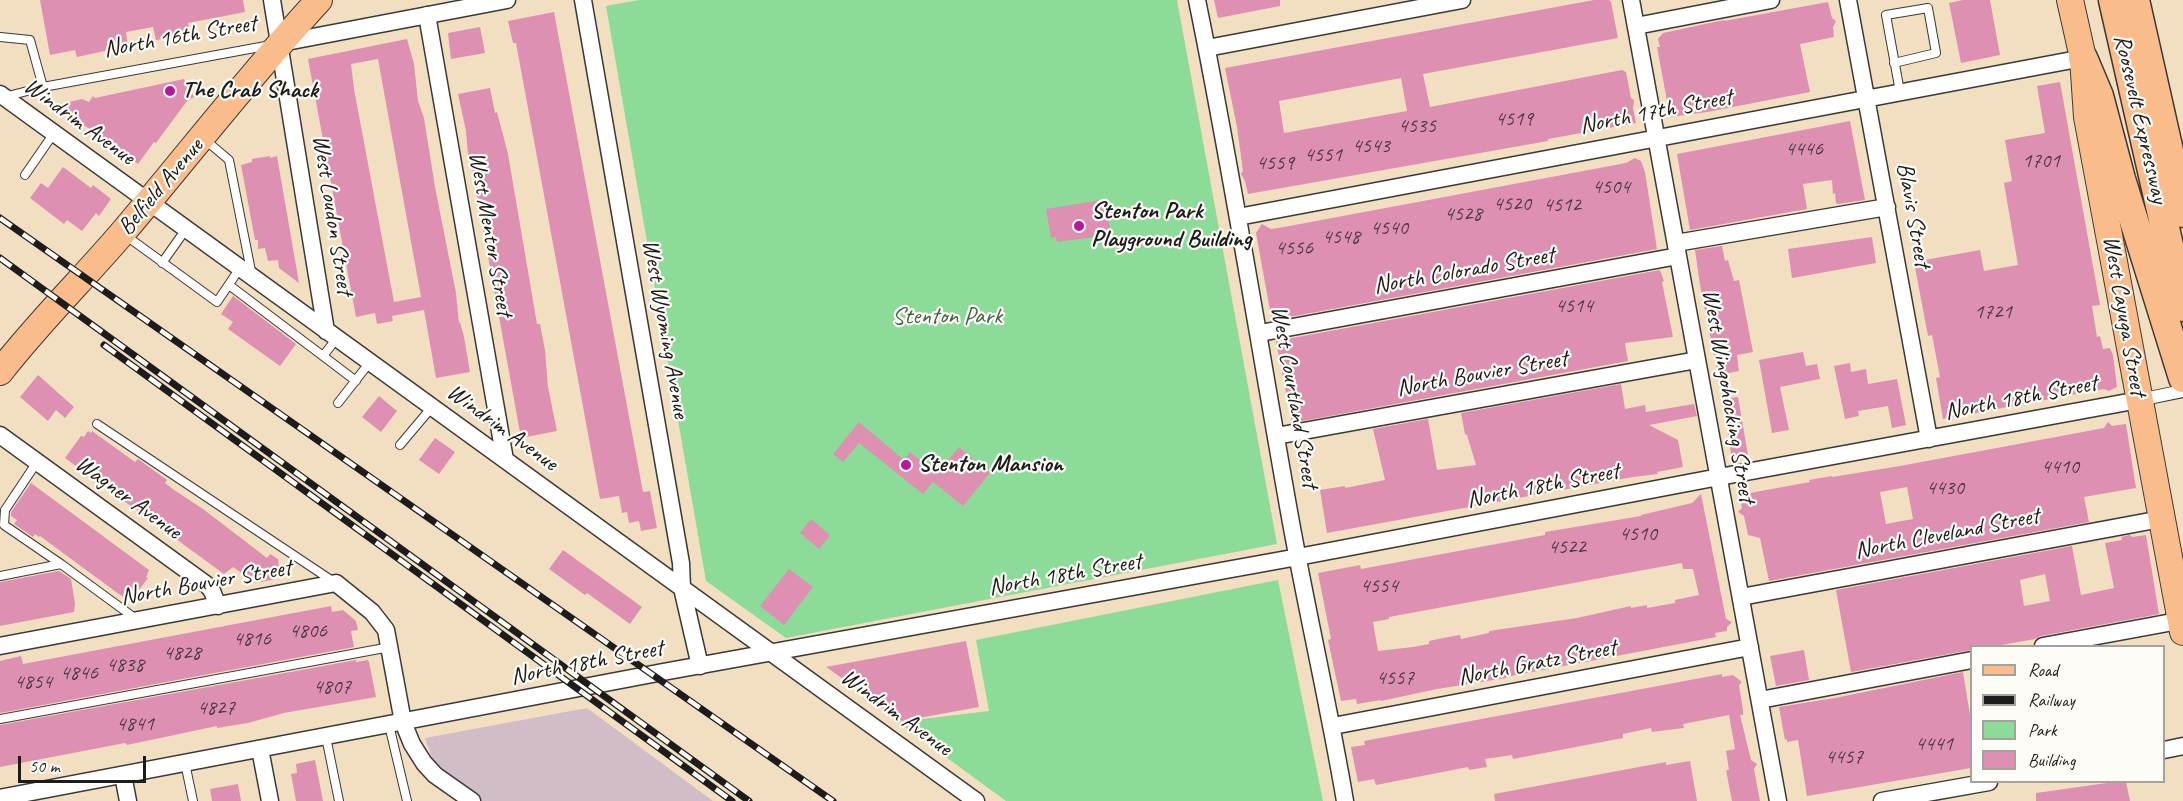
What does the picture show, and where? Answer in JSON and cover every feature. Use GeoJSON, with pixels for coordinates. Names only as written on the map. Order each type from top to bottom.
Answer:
{"type":"FeatureCollection","features":[{"type":"Feature","properties":{"kind":"highway","name":"Roosevelt Expressway"},"geometry":{"type":"LineString","coordinates":[[2113,0],[2183,308]]}},
{"type":"Feature","properties":{"kind":"highway","name":"Roosevelt Expressway"},"geometry":{"type":"LineString","coordinates":[[2135,0],[2183,213]]}},
{"type":"Feature","properties":{"kind":"highway"},"geometry":{"type":"LineString","coordinates":[[2083,58],[2099,96],[2121,179],[2182,380]]}},
{"type":"Feature","properties":{"kind":"main road","name":"Belfield Avenue"},"geometry":{"type":"LineString","coordinates":[[0,372],[16,351],[122,233],[280,43],[319,0]]}},
{"type":"Feature","properties":{"kind":"main road","name":"West Cayuga Street"},"geometry":{"type":"LineString","coordinates":[[2070,0],[2083,58],[2087,117],[2182,624]]}},
{"type":"Feature","properties":{"kind":"street","name":"West Loudon Street"},"geometry":{"type":"LineString","coordinates":[[272,0],[331,334]]}},
{"type":"Feature","properties":{"kind":"street","name":"North 16th Street"},"geometry":{"type":"LineString","coordinates":[[280,43],[507,0]]}},
{"type":"Feature","properties":{"kind":"street","name":"West Wyoming Avenue"},"geometry":{"type":"LineString","coordinates":[[583,0],[681,562],[682,588],[700,666]]}},
{"type":"Feature","properties":{"kind":"street","name":"West Courtland Street"},"geometry":{"type":"LineString","coordinates":[[1197,0],[1239,216],[1276,436],[1333,726],[1345,801]]}},
{"type":"Feature","properties":{"kind":"street"},"geometry":{"type":"LineString","coordinates":[[1207,48],[1462,0]]}},
{"type":"Feature","properties":{"kind":"street","name":"West Wingohocking Street"},"geometry":{"type":"LineString","coordinates":[[1631,0],[1778,801]]}},
{"type":"Feature","properties":{"kind":"street"},"geometry":{"type":"LineString","coordinates":[[1636,26],[1772,0]]}},
{"type":"Feature","properties":{"kind":"street","name":"Blavis Street"},"geometry":{"type":"LineString","coordinates":[[1848,0],[1929,440]]}},
{"type":"Feature","properties":{"kind":"street","name":"West Mentor Street"},"geometry":{"type":"LineString","coordinates":[[427,15],[505,460]]}},
{"type":"Feature","properties":{"kind":"street","name":"North 17th Street"},"geometry":{"type":"LineString","coordinates":[[1239,216],[1656,136],[2083,58]]}},
{"type":"Feature","properties":{"kind":"street","name":"Windrim Avenue"},"geometry":{"type":"LineString","coordinates":[[2,96],[976,801]]}},
{"type":"Feature","properties":{"kind":"street","name":"North Colorado Street"},"geometry":{"type":"LineString","coordinates":[[1260,333],[1887,207]]}},
{"type":"Feature","properties":{"kind":"street","name":"North Bouvier Street"},"geometry":{"type":"LineString","coordinates":[[1276,436],[1697,360]]}},
{"type":"Feature","properties":{"kind":"street"},"geometry":{"type":"LineString","coordinates":[[2139,400],[2182,380]]}},
{"type":"Feature","properties":{"kind":"street","name":"North 18th Street"},"geometry":{"type":"LineString","coordinates":[[0,798],[58,791],[123,775],[326,736],[2139,400]]}},
{"type":"Feature","properties":{"kind":"street","name":"Wagner Avenue"},"geometry":{"type":"LineString","coordinates":[[0,435],[207,585],[218,606]]}},
{"type":"Feature","properties":{"kind":"street","name":"North Cleveland Street"},"geometry":{"type":"LineString","coordinates":[[1741,597],[2161,519]]}},
{"type":"Feature","properties":{"kind":"street"},"geometry":{"type":"LineString","coordinates":[[336,583],[372,612],[386,630],[390,647],[396,723],[435,776],[472,801]]}},
{"type":"Feature","properties":{"kind":"street","name":"North Bouvier Street"},"geometry":{"type":"LineString","coordinates":[[0,646],[336,583]]}},
{"type":"Feature","properties":{"kind":"street"},"geometry":{"type":"LineString","coordinates":[[2049,645],[2182,624]]}},
{"type":"Feature","properties":{"kind":"street","name":"North Gratz Street"},"geometry":{"type":"LineString","coordinates":[[1333,726],[1750,647]]}},
{"type":"Feature","properties":{"kind":"street"},"geometry":{"type":"LineString","coordinates":[[1760,700],[1970,660]]}},
{"type":"Feature","properties":{"kind":"street"},"geometry":{"type":"LineString","coordinates":[[2165,750],[2183,746]]}},
{"type":"Feature","properties":{"kind":"street"},"geometry":{"type":"LineString","coordinates":[[260,749],[270,801]]}},
{"type":"Feature","properties":{"kind":"street"},"geometry":{"type":"LineString","coordinates":[[123,775],[128,801]]}},
{"type":"Feature","properties":{"kind":"street"},"geometry":{"type":"LineString","coordinates":[[1882,801],[1983,783]]}},
{"type":"Feature","properties":{"kind":"lane"},"geometry":{"type":"LineString","coordinates":[[1894,63],[1936,53],[1928,8],[1886,15],[1894,63],[1900,92]]}},
{"type":"Feature","properties":{"kind":"lane"},"geometry":{"type":"LineString","coordinates":[[0,37],[30,40],[43,87]]}},
{"type":"Feature","properties":{"kind":"lane","name":"North 16th Street"},"geometry":{"type":"LineString","coordinates":[[2,96],[280,43]]}},
{"type":"Feature","properties":{"kind":"lane"},"geometry":{"type":"LineString","coordinates":[[25,175],[54,133]]}},
{"type":"Feature","properties":{"kind":"lane"},"geometry":{"type":"LineString","coordinates":[[122,233],[217,302],[229,285],[246,273],[229,160],[203,137]]}},
{"type":"Feature","properties":{"kind":"lane"},"geometry":{"type":"LineString","coordinates":[[162,262],[186,229]]}},
{"type":"Feature","properties":{"kind":"lane"},"geometry":{"type":"LineString","coordinates":[[229,285],[356,381]]}},
{"type":"Feature","properties":{"kind":"lane"},"geometry":{"type":"LineString","coordinates":[[323,356],[331,334]]}},
{"type":"Feature","properties":{"kind":"lane"},"geometry":{"type":"LineString","coordinates":[[338,403],[370,362]]}},
{"type":"Feature","properties":{"kind":"lane"},"geometry":{"type":"LineString","coordinates":[[400,445],[432,407]]}},
{"type":"Feature","properties":{"kind":"lane"},"geometry":{"type":"LineString","coordinates":[[97,424],[336,583]]}},
{"type":"Feature","properties":{"kind":"lane"},"geometry":{"type":"LineString","coordinates":[[37,462],[5,510],[4,525],[137,620]]}},
{"type":"Feature","properties":{"kind":"lane"},"geometry":{"type":"LineString","coordinates":[[0,576],[61,564]]}},
{"type":"Feature","properties":{"kind":"lane"},"geometry":{"type":"LineString","coordinates":[[0,719],[390,647]]}},
{"type":"Feature","properties":{"kind":"lane"},"geometry":{"type":"LineString","coordinates":[[396,723],[407,801]]}},
{"type":"Feature","properties":{"kind":"lane"},"geometry":{"type":"LineString","coordinates":[[326,736],[339,801]]}},
{"type":"Feature","properties":{"kind":"lane"},"geometry":{"type":"LineString","coordinates":[[185,763],[193,801]]}},
{"type":"Feature","properties":{"kind":"shaded area"},"geometry":{"type":"Polygon","coordinates":[[[587,708],[713,801],[481,801],[436,770],[425,738],[587,708]]]}},
{"type":"Feature","properties":{"kind":"green space","name":"Stenton Park"},"geometry":{"type":"Polygon","coordinates":[[[639,0],[1177,0],[1277,544],[786,638],[706,581],[606,6],[639,0]]]}},
{"type":"Feature","properties":{"kind":"green space"},"geometry":{"type":"Polygon","coordinates":[[[1278,580],[1323,801],[1006,801],[898,722],[989,711],[976,640],[1278,580]]]}},
{"type":"Feature","properties":{"kind":"building"},"geometry":{"type":"Polygon","coordinates":[[[40,0],[243,0],[245,12],[188,23],[191,35],[169,39],[156,40],[153,27],[126,32],[128,46],[77,57],[75,50],[50,55],[40,0]]]}},
{"type":"Feature","properties":{"kind":"building"},"geometry":{"type":"Polygon","coordinates":[[[1214,0],[1280,0],[1280,6],[1218,18],[1214,0]]]}},
{"type":"Feature","properties":{"kind":"building"},"geometry":{"type":"Polygon","coordinates":[[[1594,0],[1609,0],[1618,38],[1423,74],[1430,107],[1622,70],[1626,72],[1631,98],[1634,100],[1636,123],[1548,139],[1548,141],[1248,194],[1241,174],[1243,171],[1237,127],[1225,68],[1594,0]],[[1401,78],[1279,101],[1284,133],[1407,111],[1401,78]]]}},
{"type":"Feature","properties":{"kind":"building"},"geometry":{"type":"Polygon","coordinates":[[[1963,0],[1990,0],[2000,55],[1961,63],[1949,3],[1963,0]]]}},
{"type":"Feature","properties":{"kind":"building"},"geometry":{"type":"Polygon","coordinates":[[[1828,2],[1832,18],[1836,21],[1833,27],[1834,37],[1800,44],[1810,92],[1670,117],[1657,47],[1660,47],[1658,39],[1663,33],[1828,2]]]}},
{"type":"Feature","properties":{"kind":"building"},"geometry":{"type":"Polygon","coordinates":[[[554,12],[643,492],[650,491],[657,528],[641,531],[639,521],[629,523],[627,512],[622,513],[619,496],[600,499],[516,43],[513,43],[508,21],[554,12]]]}},
{"type":"Feature","properties":{"kind":"building"},"geometry":{"type":"Polygon","coordinates":[[[480,27],[485,53],[451,59],[448,33],[480,27]]]}},
{"type":"Feature","properties":{"kind":"building"},"geometry":{"type":"Polygon","coordinates":[[[407,39],[414,64],[418,101],[424,118],[456,293],[459,323],[464,337],[470,372],[436,378],[424,310],[392,316],[393,321],[377,324],[375,313],[356,317],[308,59],[407,39]],[[378,59],[351,64],[394,302],[421,297],[378,59]]]}},
{"type":"Feature","properties":{"kind":"building"},"geometry":{"type":"Polygon","coordinates":[[[184,79],[194,97],[187,101],[138,164],[56,105],[82,99],[89,102],[93,96],[95,98],[184,79]]]}},
{"type":"Feature","properties":{"kind":"building"},"geometry":{"type":"Polygon","coordinates":[[[2060,82],[2100,305],[2092,306],[2097,337],[2100,336],[2103,349],[2110,348],[2113,355],[2117,387],[2109,391],[2104,389],[1943,419],[1936,378],[1940,377],[1932,335],[1928,336],[1914,262],[1980,250],[1984,271],[2018,265],[2004,183],[2012,181],[2005,140],[2045,133],[2037,86],[2060,82]]]}},
{"type":"Feature","properties":{"kind":"building"},"geometry":{"type":"Polygon","coordinates":[[[490,88],[508,154],[537,324],[540,324],[545,350],[548,387],[557,431],[521,438],[458,94],[490,88]]]}},
{"type":"Feature","properties":{"kind":"building"},"geometry":{"type":"Polygon","coordinates":[[[1850,121],[1865,200],[1836,203],[1832,180],[1803,184],[1807,209],[1690,230],[1677,154],[1850,121]]]}},
{"type":"Feature","properties":{"kind":"building"},"geometry":{"type":"Polygon","coordinates":[[[270,156],[270,158],[277,156],[299,283],[279,268],[278,260],[268,261],[265,248],[258,249],[258,240],[255,240],[241,165],[252,162],[252,159],[270,156]]]}},
{"type":"Feature","properties":{"kind":"building"},"geometry":{"type":"Polygon","coordinates":[[[1635,158],[1641,161],[1645,172],[1657,249],[1273,320],[1271,316],[1256,233],[1262,224],[1271,229],[1284,227],[1626,163],[1635,158]]]}},
{"type":"Feature","properties":{"kind":"building"},"geometry":{"type":"Polygon","coordinates":[[[63,167],[91,188],[93,185],[111,199],[99,216],[96,213],[82,231],[67,220],[64,224],[30,198],[41,183],[48,188],[63,167]]]}},
{"type":"Feature","properties":{"kind":"building","name":"Stenton Park Playground Building"},"geometry":{"type":"Polygon","coordinates":[[[1108,199],[1111,235],[1057,242],[1056,237],[1051,238],[1046,209],[1108,199]]]}},
{"type":"Feature","properties":{"kind":"building"},"geometry":{"type":"Polygon","coordinates":[[[1872,237],[1876,263],[1792,278],[1788,249],[1872,237]]]}},
{"type":"Feature","properties":{"kind":"building"},"geometry":{"type":"Polygon","coordinates":[[[1722,246],[1725,261],[1728,260],[1734,281],[1739,280],[1753,352],[1737,355],[1739,371],[1718,375],[1695,250],[1722,246]]]}},
{"type":"Feature","properties":{"kind":"building"},"geometry":{"type":"Polygon","coordinates":[[[1660,270],[1664,281],[1662,282],[1673,337],[1625,343],[1628,361],[1292,423],[1276,341],[1660,270]]]}},
{"type":"Feature","properties":{"kind":"building"},"geometry":{"type":"Polygon","coordinates":[[[233,296],[296,344],[280,366],[228,329],[233,322],[221,314],[233,296]]]}},
{"type":"Feature","properties":{"kind":"building"},"geometry":{"type":"Polygon","coordinates":[[[1803,352],[1806,366],[1817,364],[1820,379],[1780,387],[1789,430],[1772,433],[1759,360],[1803,352]]]}},
{"type":"Feature","properties":{"kind":"building"},"geometry":{"type":"Polygon","coordinates":[[[1850,363],[1851,372],[1866,369],[1868,384],[1897,379],[1906,425],[1892,428],[1888,406],[1858,411],[1859,416],[1845,419],[1834,366],[1850,363]]]}},
{"type":"Feature","properties":{"kind":"building"},"geometry":{"type":"Polygon","coordinates":[[[38,375],[74,407],[65,418],[56,410],[48,421],[20,397],[38,375]]]}},
{"type":"Feature","properties":{"kind":"building"},"geometry":{"type":"Polygon","coordinates":[[[1621,384],[1625,409],[1645,405],[1646,412],[1694,404],[1697,416],[1649,425],[1678,440],[1683,467],[1657,472],[1658,474],[1327,533],[1320,490],[1345,486],[1345,488],[1385,480],[1373,429],[1428,419],[1437,470],[1476,465],[1465,434],[1461,413],[1621,384]]]}},
{"type":"Feature","properties":{"kind":"building"},"geometry":{"type":"Polygon","coordinates":[[[379,396],[397,411],[381,432],[362,417],[379,396]]]}},
{"type":"Feature","properties":{"kind":"building"},"geometry":{"type":"Polygon","coordinates":[[[1738,397],[1748,455],[1732,461],[1723,399],[1738,397]]]}},
{"type":"Feature","properties":{"kind":"building","name":"Stenton Mansion"},"geometry":{"type":"Polygon","coordinates":[[[859,422],[904,460],[910,452],[937,474],[959,447],[990,473],[963,506],[933,482],[923,494],[859,443],[843,462],[833,454],[859,422]]]}},
{"type":"Feature","properties":{"kind":"building"},"geometry":{"type":"Polygon","coordinates":[[[2108,422],[2112,426],[2126,424],[2136,488],[2084,497],[2089,522],[1769,581],[1760,538],[1748,535],[1744,516],[1738,512],[1742,508],[1739,495],[1810,482],[1809,480],[1900,466],[2104,428],[2108,422]],[[1907,487],[1880,492],[1886,524],[1913,519],[1907,487]]]}},
{"type":"Feature","properties":{"kind":"building"},"geometry":{"type":"Polygon","coordinates":[[[88,431],[91,433],[92,431],[135,462],[138,459],[167,480],[165,483],[174,490],[267,558],[270,554],[278,559],[280,574],[276,579],[256,583],[233,567],[224,574],[65,458],[81,436],[84,437],[88,431]]]}},
{"type":"Feature","properties":{"kind":"building"},"geometry":{"type":"Polygon","coordinates":[[[435,438],[455,452],[439,474],[419,460],[435,438]]]}},
{"type":"Feature","properties":{"kind":"building"},"geometry":{"type":"Polygon","coordinates":[[[31,483],[149,570],[146,577],[148,578],[131,600],[129,601],[116,592],[40,536],[35,534],[33,537],[14,524],[17,520],[11,516],[11,512],[31,483]]]}},
{"type":"Feature","properties":{"kind":"building"},"geometry":{"type":"Polygon","coordinates":[[[1701,494],[1726,619],[1732,622],[1727,627],[1727,631],[1715,633],[1716,637],[1381,701],[1357,704],[1356,699],[1341,701],[1328,640],[1331,639],[1318,573],[1360,565],[1361,569],[1545,535],[1545,532],[1641,516],[1692,503],[1701,494]],[[1682,563],[1389,617],[1389,619],[1373,622],[1378,651],[1429,644],[1429,641],[1460,635],[1461,639],[1489,633],[1489,631],[1577,618],[1631,606],[1631,608],[1647,605],[1647,608],[1675,603],[1675,600],[1699,595],[1693,569],[1683,569],[1682,563]]]}},
{"type":"Feature","properties":{"kind":"building"},"geometry":{"type":"Polygon","coordinates":[[[811,519],[830,535],[819,549],[800,533],[811,519]]]}},
{"type":"Feature","properties":{"kind":"building"},"geometry":{"type":"Polygon","coordinates":[[[2130,535],[2132,537],[2146,535],[2159,614],[2002,645],[1970,645],[1970,650],[1851,672],[1836,590],[2072,546],[2081,595],[2114,588],[2105,543],[2122,540],[2121,537],[2130,535]],[[2045,574],[2020,580],[2024,606],[2050,601],[2045,574]]]}},
{"type":"Feature","properties":{"kind":"building"},"geometry":{"type":"Polygon","coordinates":[[[563,550],[642,607],[630,624],[549,569],[563,550]]]}},
{"type":"Feature","properties":{"kind":"building"},"geometry":{"type":"Polygon","coordinates":[[[789,569],[813,587],[784,625],[760,606],[789,569]]]}},
{"type":"Feature","properties":{"kind":"building"},"geometry":{"type":"Polygon","coordinates":[[[59,571],[71,579],[74,612],[0,626],[0,582],[59,571]]]}},
{"type":"Feature","properties":{"kind":"building"},"geometry":{"type":"Polygon","coordinates":[[[331,606],[332,612],[343,610],[356,621],[358,630],[351,631],[354,647],[0,713],[0,661],[21,656],[23,664],[331,606]]]}},
{"type":"Feature","properties":{"kind":"building"},"geometry":{"type":"Polygon","coordinates":[[[966,641],[979,707],[902,721],[865,695],[862,676],[843,679],[826,667],[966,641]]]}},
{"type":"Feature","properties":{"kind":"building"},"geometry":{"type":"Polygon","coordinates":[[[1804,650],[1809,680],[1776,686],[1770,656],[1804,650]]]}},
{"type":"Feature","properties":{"kind":"building"},"geometry":{"type":"Polygon","coordinates":[[[356,660],[356,662],[368,660],[376,697],[284,713],[248,723],[217,728],[217,726],[127,745],[125,743],[0,767],[0,725],[356,660]]]}},
{"type":"Feature","properties":{"kind":"building"},"geometry":{"type":"Polygon","coordinates":[[[1963,672],[1970,715],[1970,768],[1807,796],[1798,740],[1787,742],[1787,739],[1785,740],[1779,707],[1963,672]]]}},
{"type":"Feature","properties":{"kind":"building"},"geometry":{"type":"Polygon","coordinates":[[[1722,674],[1722,677],[1733,675],[1742,682],[1739,685],[1743,715],[1740,715],[1751,760],[1757,764],[1754,769],[1760,801],[1732,801],[1726,770],[1729,770],[1726,751],[1735,749],[1729,715],[1683,724],[1684,728],[1652,732],[1651,728],[1623,734],[1623,738],[1513,759],[1512,755],[1485,759],[1487,767],[1469,770],[1468,767],[1376,785],[1374,779],[1358,782],[1351,747],[1365,745],[1364,741],[1722,674]]]}},
{"type":"Feature","properties":{"kind":"building"},"geometry":{"type":"Polygon","coordinates":[[[315,760],[323,801],[296,801],[291,774],[297,773],[296,764],[315,760]]]}},
{"type":"Feature","properties":{"kind":"building"},"geometry":{"type":"Polygon","coordinates":[[[1690,761],[1697,801],[1495,801],[1494,794],[1666,762],[1666,765],[1690,761]]]}},
{"type":"Feature","properties":{"kind":"building"},"geometry":{"type":"Polygon","coordinates":[[[2107,783],[2126,783],[2130,801],[2036,801],[2036,793],[2107,783]]]}},
{"type":"Feature","properties":{"kind":"building"},"geometry":{"type":"Polygon","coordinates":[[[238,784],[241,801],[212,801],[210,789],[238,784]]]}},
{"type":"Feature","properties":{"kind":"railway"},"geometry":{"type":"LineString","coordinates":[[0,218],[833,801]]}},
{"type":"Feature","properties":{"kind":"railway"},"geometry":{"type":"LineString","coordinates":[[0,258],[749,801]]}},
{"type":"Feature","properties":{"kind":"railway"},"geometry":{"type":"LineString","coordinates":[[104,345],[732,801]]}},
{"type":"Feature","properties":{"kind":"place","name":"The Crab Shack"},"geometry":{"type":"Point","coordinates":[170,91]}},
{"type":"Feature","properties":{"kind":"place","name":"Stenton Park Playground Building"},"geometry":{"type":"Point","coordinates":[1079,226]}},
{"type":"Feature","properties":{"kind":"place","name":"Stenton Mansion"},"geometry":{"type":"Point","coordinates":[906,465]}}]}
